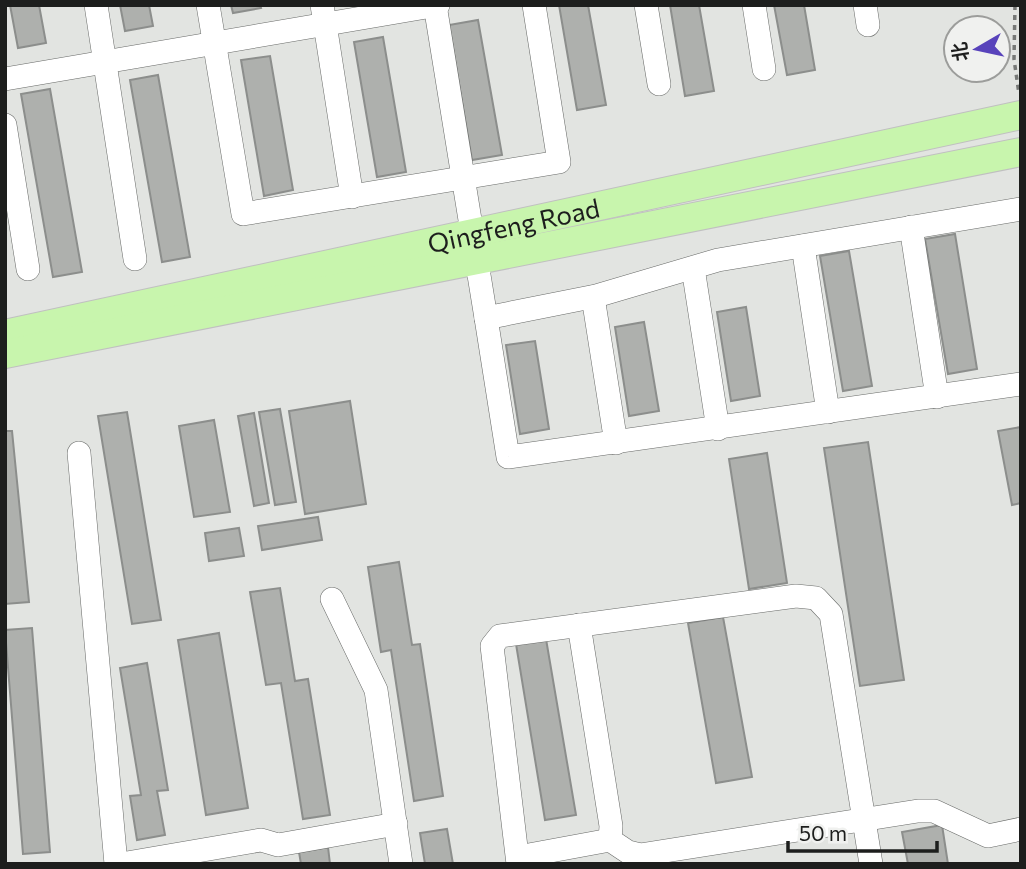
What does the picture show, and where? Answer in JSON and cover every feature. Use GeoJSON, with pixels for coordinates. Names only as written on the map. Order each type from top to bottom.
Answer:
{"type":"FeatureCollection","features":[{"type":"Feature","properties":{"kind":"main road","name":"Qingfeng Road"},"geometry":{"type":"LineString","coordinates":[[5,334],[1021,115]]}},
{"type":"Feature","properties":{"kind":"main road","name":"Qingfeng Road"},"geometry":{"type":"LineString","coordinates":[[5,354],[1021,152]]}},
{"type":"Feature","properties":{"kind":"lane"},"geometry":{"type":"LineString","coordinates":[[96,5],[135,258]]}},
{"type":"Feature","properties":{"kind":"lane"},"geometry":{"type":"LineString","coordinates":[[208,5],[243,215],[559,162],[534,5]]}},
{"type":"Feature","properties":{"kind":"lane"},"geometry":{"type":"LineString","coordinates":[[5,79],[214,43],[323,15],[436,5],[508,457],[1021,384]]}},
{"type":"Feature","properties":{"kind":"lane"},"geometry":{"type":"LineString","coordinates":[[646,5],[659,83]]}},
{"type":"Feature","properties":{"kind":"lane"},"geometry":{"type":"LineString","coordinates":[[754,5],[764,69]]}},
{"type":"Feature","properties":{"kind":"lane"},"geometry":{"type":"LineString","coordinates":[[323,15],[352,197]]}},
{"type":"Feature","properties":{"kind":"lane"},"geometry":{"type":"LineString","coordinates":[[5,125],[28,268]]}},
{"type":"Feature","properties":{"kind":"lane"},"geometry":{"type":"LineString","coordinates":[[486,318],[593,297],[693,268],[803,246],[1021,209]]}},
{"type":"Feature","properties":{"kind":"lane"},"geometry":{"type":"LineString","coordinates":[[911,228],[937,397]]}},
{"type":"Feature","properties":{"kind":"lane"},"geometry":{"type":"LineString","coordinates":[[803,246],[828,412]]}},
{"type":"Feature","properties":{"kind":"lane"},"geometry":{"type":"LineString","coordinates":[[693,268],[718,429]]}},
{"type":"Feature","properties":{"kind":"lane"},"geometry":{"type":"LineString","coordinates":[[593,297],[616,443]]}},
{"type":"Feature","properties":{"kind":"lane"},"geometry":{"type":"LineString","coordinates":[[79,453],[116,864]]}},
{"type":"Feature","properties":{"kind":"lane"},"geometry":{"type":"LineString","coordinates":[[871,864],[864,819],[831,614],[816,598],[796,596],[499,636],[492,646],[518,860],[610,840],[628,852],[640,855],[711,854],[864,819],[918,811],[934,811],[988,836],[1021,829]]}},
{"type":"Feature","properties":{"kind":"lane"},"geometry":{"type":"LineString","coordinates":[[332,599],[376,690],[401,864]]}},
{"type":"Feature","properties":{"kind":"lane"},"geometry":{"type":"LineString","coordinates":[[579,625],[611,826],[610,840]]}},
{"type":"Feature","properties":{"kind":"lane"},"geometry":{"type":"LineString","coordinates":[[121,864],[261,840],[278,845],[396,824]]}},
{"type":"Feature","properties":{"kind":"lane"},"geometry":{"type":"LineString","coordinates":[[261,840],[265,864]]}},
{"type":"Feature","properties":{"kind":"path"},"geometry":{"type":"LineString","coordinates":[[1015,5],[1014,59],[1021,106]]}},
{"type":"Feature","properties":{"kind":"building"},"geometry":{"type":"Polygon","coordinates":[[[10,5],[39,5],[46,43],[18,48],[10,5]]]}},
{"type":"Feature","properties":{"kind":"building"},"geometry":{"type":"Polygon","coordinates":[[[120,5],[149,5],[153,26],[125,31],[120,5]]]}},
{"type":"Feature","properties":{"kind":"building"},"geometry":{"type":"Polygon","coordinates":[[[231,5],[260,5],[261,8],[233,13],[231,5]]]}},
{"type":"Feature","properties":{"kind":"building"},"geometry":{"type":"Polygon","coordinates":[[[559,5],[588,5],[606,105],[577,110],[559,5]]]}},
{"type":"Feature","properties":{"kind":"building"},"geometry":{"type":"Polygon","coordinates":[[[670,5],[699,5],[714,91],[685,96],[670,5]]]}},
{"type":"Feature","properties":{"kind":"building"},"geometry":{"type":"Polygon","coordinates":[[[774,5],[804,5],[815,70],[787,75],[774,5]]]}},
{"type":"Feature","properties":{"kind":"building"},"geometry":{"type":"Polygon","coordinates":[[[478,20],[502,155],[472,160],[449,25],[478,20]]]}},
{"type":"Feature","properties":{"kind":"building"},"geometry":{"type":"Polygon","coordinates":[[[383,37],[406,172],[377,177],[354,42],[383,37]]]}},
{"type":"Feature","properties":{"kind":"building"},"geometry":{"type":"Polygon","coordinates":[[[270,56],[293,190],[264,196],[241,60],[270,56]]]}},
{"type":"Feature","properties":{"kind":"building"},"geometry":{"type":"Polygon","coordinates":[[[158,75],[190,257],[162,262],[130,80],[158,75]]]}},
{"type":"Feature","properties":{"kind":"building"},"geometry":{"type":"Polygon","coordinates":[[[50,89],[82,272],[53,277],[21,94],[50,89]]]}},
{"type":"Feature","properties":{"kind":"building"},"geometry":{"type":"Polygon","coordinates":[[[955,234],[977,369],[948,374],[925,239],[955,234]]]}},
{"type":"Feature","properties":{"kind":"building"},"geometry":{"type":"Polygon","coordinates":[[[849,251],[872,386],[843,391],[820,256],[849,251]]]}},
{"type":"Feature","properties":{"kind":"building"},"geometry":{"type":"Polygon","coordinates":[[[746,307],[760,396],[731,401],[717,312],[746,307]]]}},
{"type":"Feature","properties":{"kind":"building"},"geometry":{"type":"Polygon","coordinates":[[[644,322],[659,411],[629,416],[615,327],[644,322]]]}},
{"type":"Feature","properties":{"kind":"building"},"geometry":{"type":"Polygon","coordinates":[[[535,341],[549,429],[520,434],[506,345],[535,341]]]}},
{"type":"Feature","properties":{"kind":"building"},"geometry":{"type":"Polygon","coordinates":[[[350,401],[366,504],[305,514],[289,411],[350,401]]]}},
{"type":"Feature","properties":{"kind":"building"},"geometry":{"type":"Polygon","coordinates":[[[280,409],[296,502],[275,505],[259,412],[280,409]]]}},
{"type":"Feature","properties":{"kind":"building"},"geometry":{"type":"Polygon","coordinates":[[[127,412],[161,620],[132,624],[98,416],[127,412]]]}},
{"type":"Feature","properties":{"kind":"building"},"geometry":{"type":"Polygon","coordinates":[[[254,413],[269,503],[254,506],[238,416],[254,413]]]}},
{"type":"Feature","properties":{"kind":"building"},"geometry":{"type":"Polygon","coordinates":[[[214,420],[230,512],[194,517],[179,426],[214,420]]]}},
{"type":"Feature","properties":{"kind":"building"},"geometry":{"type":"Polygon","coordinates":[[[1021,427],[1021,503],[1012,505],[998,431],[1021,427]]]}},
{"type":"Feature","properties":{"kind":"building"},"geometry":{"type":"Polygon","coordinates":[[[5,431],[12,431],[29,602],[5,604],[5,431]]]}},
{"type":"Feature","properties":{"kind":"building"},"geometry":{"type":"Polygon","coordinates":[[[868,442],[904,680],[860,686],[824,448],[868,442]]]}},
{"type":"Feature","properties":{"kind":"building"},"geometry":{"type":"Polygon","coordinates":[[[767,453],[787,583],[749,589],[729,459],[767,453]]]}},
{"type":"Feature","properties":{"kind":"building"},"geometry":{"type":"Polygon","coordinates":[[[318,517],[322,540],[262,550],[258,526],[318,517]]]}},
{"type":"Feature","properties":{"kind":"building"},"geometry":{"type":"Polygon","coordinates":[[[239,528],[244,556],[209,561],[205,533],[239,528]]]}},
{"type":"Feature","properties":{"kind":"building"},"geometry":{"type":"Polygon","coordinates":[[[399,562],[412,645],[420,644],[443,796],[414,801],[391,650],[381,652],[368,567],[399,562]]]}},
{"type":"Feature","properties":{"kind":"building"},"geometry":{"type":"Polygon","coordinates":[[[280,588],[295,681],[308,679],[330,815],[303,819],[281,683],[266,685],[250,592],[280,588]]]}},
{"type":"Feature","properties":{"kind":"building"},"geometry":{"type":"Polygon","coordinates":[[[723,617],[752,777],[716,783],[688,623],[723,617]]]}},
{"type":"Feature","properties":{"kind":"building"},"geometry":{"type":"Polygon","coordinates":[[[32,628],[50,852],[23,854],[5,630],[32,628]]]}},
{"type":"Feature","properties":{"kind":"building"},"geometry":{"type":"Polygon","coordinates":[[[219,633],[248,808],[206,815],[178,640],[219,633]]]}},
{"type":"Feature","properties":{"kind":"building"},"geometry":{"type":"Polygon","coordinates":[[[546,639],[576,815],[545,820],[516,644],[546,639]]]}},
{"type":"Feature","properties":{"kind":"building"},"geometry":{"type":"Polygon","coordinates":[[[147,663],[168,790],[157,791],[165,835],[137,840],[130,796],[141,795],[120,668],[147,663]]]}},
{"type":"Feature","properties":{"kind":"building"},"geometry":{"type":"Polygon","coordinates":[[[942,825],[948,864],[908,864],[902,832],[942,825]]]}},
{"type":"Feature","properties":{"kind":"building"},"geometry":{"type":"Polygon","coordinates":[[[447,829],[453,864],[425,864],[420,833],[447,829]]]}},
{"type":"Feature","properties":{"kind":"building"},"geometry":{"type":"Polygon","coordinates":[[[328,847],[330,864],[301,864],[299,852],[328,847]]]}}]}
